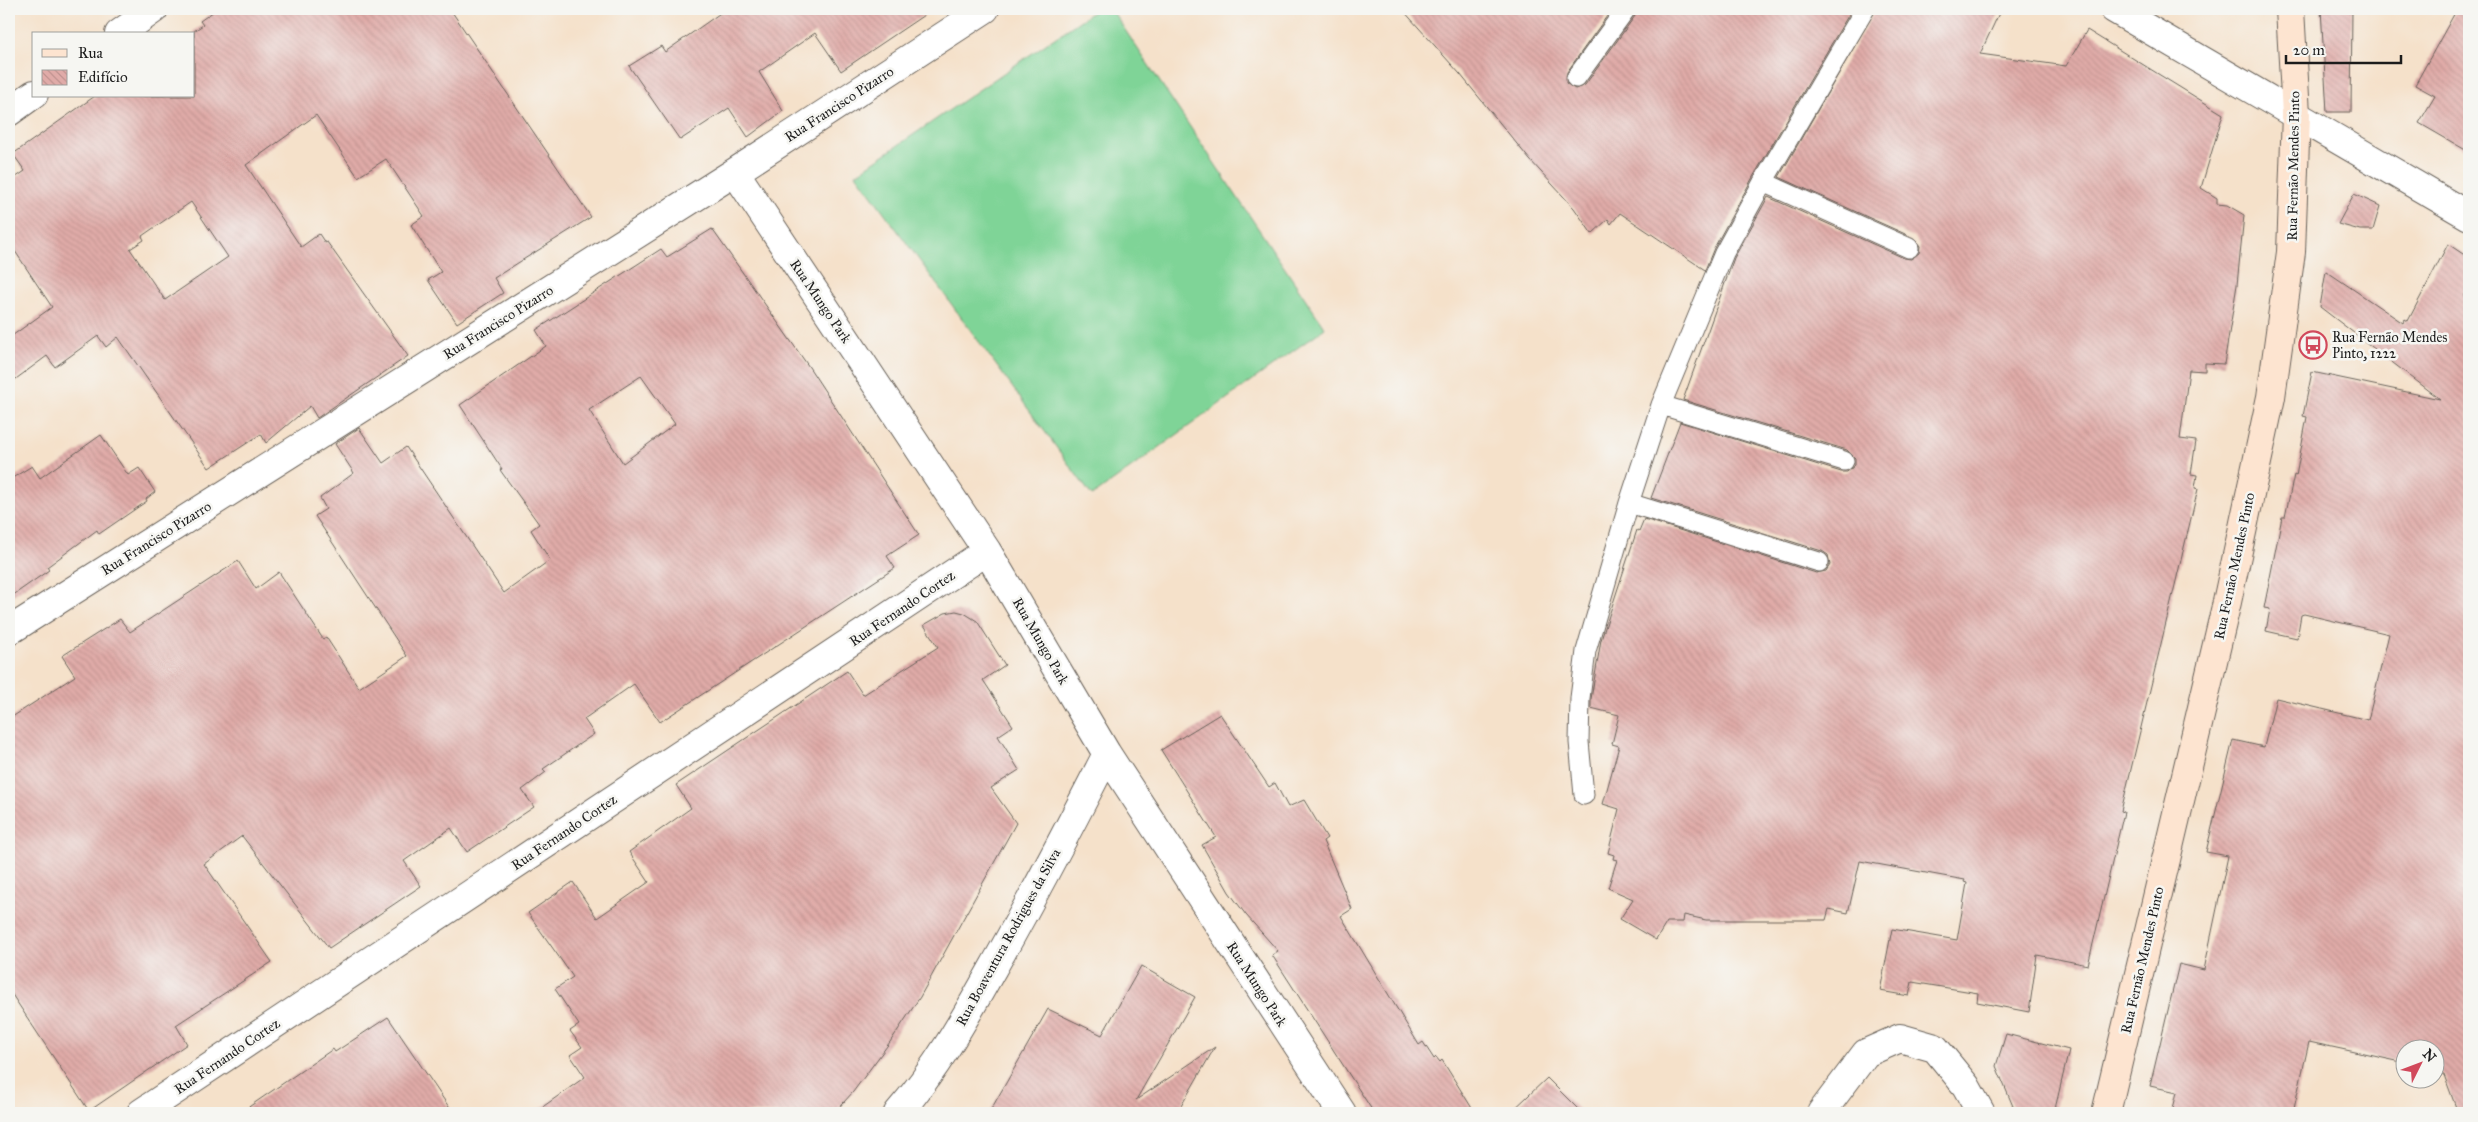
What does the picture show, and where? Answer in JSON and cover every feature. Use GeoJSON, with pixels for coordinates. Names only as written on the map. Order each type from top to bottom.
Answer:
{"type":"FeatureCollection","features":[{"type":"Feature","properties":{"kind":"street"},"geometry":{"type":"LineString","coordinates":[[122,32],[154,9]]}},
{"type":"Feature","properties":{"kind":"street","name":"Rua Francisco Pizarro"},"geometry":{"type":"LineString","coordinates":[[9,631],[735,172],[985,9]]}},
{"type":"Feature","properties":{"kind":"street"},"geometry":{"type":"LineString","coordinates":[[2114,9],[2469,216]]}},
{"type":"Feature","properties":{"kind":"street","name":"Rua Fernão Mendes Pinto"},"geometry":{"type":"LineString","coordinates":[[2106,1113],[2227,602],[2271,397],[2291,252],[2296,114],[2290,9]]}},
{"type":"Feature","properties":{"kind":"street"},"geometry":{"type":"LineString","coordinates":[[9,112],[32,95]]}},
{"type":"Feature","properties":{"kind":"street","name":"Rua Mungo Park"},"geometry":{"type":"LineString","coordinates":[[735,172],[988,551],[1107,754],[1342,1113]]}},
{"type":"Feature","properties":{"kind":"street","name":"Rua Fernando Cortez"},"geometry":{"type":"LineString","coordinates":[[141,1113],[988,551]]}},
{"type":"Feature","properties":{"kind":"street","name":"Rua Boaventura Rodrigues da Silva"},"geometry":{"type":"LineString","coordinates":[[898,1113],[917,1091],[976,999],[1041,882],[1107,754]]}},
{"type":"Feature","properties":{"kind":"street"},"geometry":{"type":"LineString","coordinates":[[1821,1113],[1866,1053],[1900,1038],[1934,1048],[1966,1086],[1981,1113]]}},
{"type":"Feature","properties":{"kind":"lane"},"geometry":{"type":"LineString","coordinates":[[1576,78],[1626,9]]}},
{"type":"Feature","properties":{"kind":"lane"},"geometry":{"type":"LineString","coordinates":[[1584,795],[1578,742],[1586,651],[1629,503],[1661,404],[1724,253],[1865,9]]}},
{"type":"Feature","properties":{"kind":"lane"},"geometry":{"type":"LineString","coordinates":[[1764,182],[1909,248]]}},
{"type":"Feature","properties":{"kind":"lane"},"geometry":{"type":"LineString","coordinates":[[1661,404],[1844,460]]}},
{"type":"Feature","properties":{"kind":"lane"},"geometry":{"type":"LineString","coordinates":[[1629,503],[1819,562]]}},
{"type":"Feature","properties":{"kind":"green space"},"geometry":{"type":"Polygon","coordinates":[[[1097,9],[1111,9],[1325,328],[1092,496],[856,174],[1097,9]]]}},
{"type":"Feature","properties":{"kind":"building"},"geometry":{"type":"Polygon","coordinates":[[[217,9],[450,9],[591,217],[494,278],[503,293],[457,323],[428,280],[441,272],[411,225],[424,216],[386,159],[358,177],[316,115],[246,165],[301,247],[319,234],[325,243],[327,242],[408,356],[317,418],[310,406],[266,443],[261,434],[209,468],[118,337],[106,347],[98,336],[55,367],[47,356],[9,384],[9,338],[52,307],[9,242],[9,182],[25,171],[13,154],[92,98],[195,98],[194,31],[203,25],[200,21],[217,9]],[[191,202],[142,236],[144,240],[130,249],[165,300],[228,257],[191,202]]]}},
{"type":"Feature","properties":{"kind":"building"},"geometry":{"type":"Polygon","coordinates":[[[726,9],[933,9],[841,71],[815,33],[759,72],[783,111],[748,137],[729,108],[680,140],[629,66],[661,46],[665,52],[726,9]]]}},
{"type":"Feature","properties":{"kind":"building"},"geometry":{"type":"Polygon","coordinates":[[[1402,9],[1612,9],[1567,72],[1566,83],[1575,89],[1585,85],[1635,16],[1637,9],[1852,9],[1753,177],[1714,248],[1705,270],[1620,213],[1611,224],[1608,219],[1592,234],[1574,208],[1530,160],[1460,74],[1402,9]]]}},
{"type":"Feature","properties":{"kind":"building"},"geometry":{"type":"Polygon","coordinates":[[[1876,9],[2001,9],[1980,54],[2066,66],[2087,30],[2223,114],[2201,188],[2217,198],[2217,204],[2227,205],[2244,215],[2237,285],[2224,364],[2205,363],[2205,371],[2189,370],[2180,439],[2196,441],[2191,474],[2197,475],[2195,488],[2198,489],[2121,811],[2124,812],[2088,965],[2037,955],[2029,1012],[1977,1002],[1978,993],[1912,982],[1909,996],[1880,991],[1892,929],[1957,940],[1967,883],[1964,882],[1965,880],[1860,861],[1848,913],[1829,909],[1826,920],[1706,920],[1684,915],[1683,922],[1667,922],[1656,940],[1620,919],[1633,899],[1608,888],[1617,860],[1613,859],[1614,855],[1608,853],[1619,809],[1603,804],[1619,746],[1612,744],[1619,715],[1591,708],[1591,699],[1601,640],[1637,530],[1639,531],[1644,519],[1816,573],[1826,571],[1830,565],[1828,555],[1822,551],[1651,498],[1680,422],[1841,472],[1847,472],[1855,465],[1855,458],[1847,450],[1683,400],[1734,258],[1768,197],[1904,258],[1911,259],[1919,253],[1920,246],[1914,238],[1779,177],[1876,9]]]}},
{"type":"Feature","properties":{"kind":"building"},"geometry":{"type":"Polygon","coordinates":[[[2321,9],[2352,9],[2351,112],[2327,112],[2321,9]]]}},
{"type":"Feature","properties":{"kind":"building"},"geometry":{"type":"Polygon","coordinates":[[[2457,9],[2469,9],[2469,152],[2419,123],[2435,96],[2415,85],[2457,9]]]}},
{"type":"Feature","properties":{"kind":"building"},"geometry":{"type":"Polygon","coordinates":[[[2354,194],[2380,206],[2373,230],[2360,230],[2338,224],[2354,194]]]}},
{"type":"Feature","properties":{"kind":"building"},"geometry":{"type":"Polygon","coordinates":[[[712,229],[809,367],[919,535],[887,556],[895,568],[660,722],[634,684],[584,719],[594,734],[543,769],[546,772],[522,790],[534,807],[467,852],[451,828],[404,861],[421,886],[329,948],[242,836],[204,864],[272,962],[176,1025],[187,1044],[89,1111],[9,990],[9,719],[75,676],[62,656],[120,619],[130,632],[238,561],[256,589],[279,572],[323,639],[326,637],[359,688],[407,656],[315,516],[326,509],[320,498],[354,473],[335,444],[359,428],[383,463],[406,447],[504,593],[550,560],[531,530],[539,524],[500,470],[502,469],[460,405],[546,346],[536,330],[661,249],[667,257],[712,229]],[[641,376],[589,410],[623,463],[675,424],[641,376]]]}},
{"type":"Feature","properties":{"kind":"building"},"geometry":{"type":"Polygon","coordinates":[[[2448,244],[2469,258],[2469,287],[2464,297],[2469,301],[2469,1113],[2458,1113],[2446,1080],[2446,1040],[2396,1040],[2396,1061],[2309,1042],[2293,1113],[2172,1113],[2177,1092],[2150,1086],[2179,964],[2204,970],[2228,856],[2206,852],[2233,740],[2264,747],[2276,698],[2368,720],[2389,634],[2304,614],[2301,615],[2297,638],[2266,631],[2270,609],[2264,608],[2282,517],[2285,517],[2294,475],[2296,476],[2307,417],[2303,416],[2312,372],[2440,399],[2320,307],[2326,271],[2403,323],[2405,319],[2408,321],[2448,244]]]}},
{"type":"Feature","properties":{"kind":"building"},"geometry":{"type":"Polygon","coordinates":[[[101,435],[128,475],[139,468],[155,492],[146,499],[147,501],[99,534],[97,530],[47,567],[49,570],[9,598],[9,480],[32,466],[40,478],[101,435]]]}},
{"type":"Feature","properties":{"kind":"building"},"geometry":{"type":"Polygon","coordinates":[[[956,611],[964,613],[977,621],[1005,665],[983,680],[1013,726],[998,736],[1019,770],[991,788],[1016,823],[920,997],[853,1092],[834,1113],[534,1113],[585,1077],[570,1055],[582,1047],[570,1031],[579,1025],[555,989],[573,977],[528,913],[573,882],[597,918],[649,882],[629,852],[691,808],[676,785],[847,671],[863,695],[938,647],[924,625],[945,613],[956,611]]]}},
{"type":"Feature","properties":{"kind":"building"},"geometry":{"type":"Polygon","coordinates":[[[1220,714],[1269,787],[1275,783],[1288,807],[1304,800],[1327,838],[1323,841],[1352,909],[1341,916],[1419,1045],[1423,1042],[1434,1059],[1436,1057],[1440,1062],[1442,1060],[1475,1113],[1374,1113],[1272,955],[1278,951],[1246,915],[1229,892],[1202,845],[1216,837],[1161,750],[1220,714]]]}},
{"type":"Feature","properties":{"kind":"building"},"geometry":{"type":"Polygon","coordinates":[[[1141,966],[1195,997],[1136,1100],[1215,1047],[1177,1113],[989,1113],[1048,1009],[1102,1035],[1141,966]]]}},
{"type":"Feature","properties":{"kind":"building"},"geometry":{"type":"Polygon","coordinates":[[[388,1017],[453,1113],[240,1113],[333,1049],[335,1052],[388,1017]]]}},
{"type":"Feature","properties":{"kind":"building"},"geometry":{"type":"Polygon","coordinates":[[[2006,1034],[2069,1050],[2054,1113],[2015,1111],[1996,1066],[2006,1034]]]}},
{"type":"Feature","properties":{"kind":"building"},"geometry":{"type":"Polygon","coordinates":[[[1547,1078],[1582,1113],[1510,1113],[1547,1078]]]}},
{"type":"Feature","properties":{"kind":"place","name":"Rua Fernão Mendes Pinto, 1222"},"geometry":{"type":"Point","coordinates":[2313,345]}}]}
